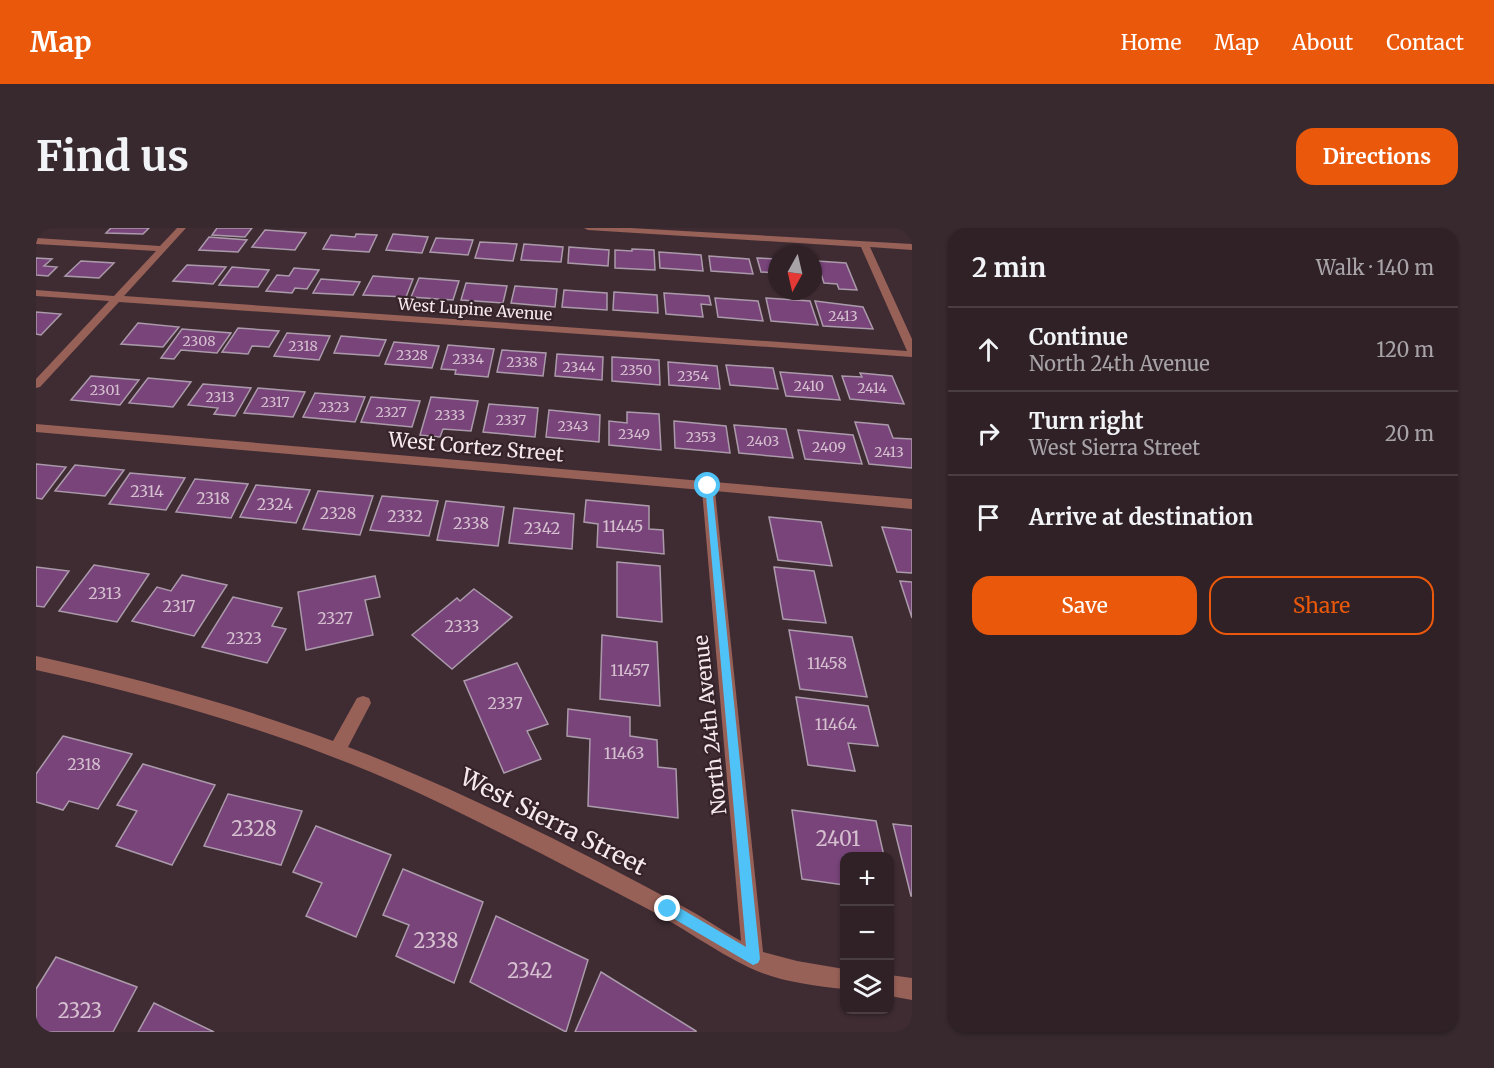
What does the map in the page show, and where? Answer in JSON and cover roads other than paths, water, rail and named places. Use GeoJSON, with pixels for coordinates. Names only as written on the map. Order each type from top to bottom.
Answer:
{"type":"FeatureCollection","features":[{"type":"Feature","properties":{"kind":"street"},"geometry":{"type":"LineString","coordinates":[[36,385],[182,228]]}},
{"type":"Feature","properties":{"kind":"street"},"geometry":{"type":"LineString","coordinates":[[588,228],[912,247]]}},
{"type":"Feature","properties":{"kind":"street"},"geometry":{"type":"LineString","coordinates":[[36,241],[162,249]]}},
{"type":"Feature","properties":{"kind":"street"},"geometry":{"type":"LineString","coordinates":[[864,244],[912,350]]}},
{"type":"Feature","properties":{"kind":"street","name":"West Lupine Avenue"},"geometry":{"type":"LineString","coordinates":[[36,293],[912,354]]}},
{"type":"Feature","properties":{"kind":"street","name":"West Cortez Street"},"geometry":{"type":"LineString","coordinates":[[36,428],[912,504]]}},
{"type":"Feature","properties":{"kind":"street","name":"North 24th Avenue"},"geometry":{"type":"LineString","coordinates":[[708,486],[753,959]]}},
{"type":"Feature","properties":{"kind":"street","name":"West Sierra Street"},"geometry":{"type":"LineString","coordinates":[[36,663],[98,676],[338,749],[447,797],[637,893],[753,959],[797,972],[840,978]]}},
{"type":"Feature","properties":{"kind":"street"},"geometry":{"type":"LineString","coordinates":[[338,749],[363,702]]}},
{"type":"Feature","properties":{"kind":"street"},"geometry":{"type":"LineString","coordinates":[[894,987],[912,989]]}}]}
